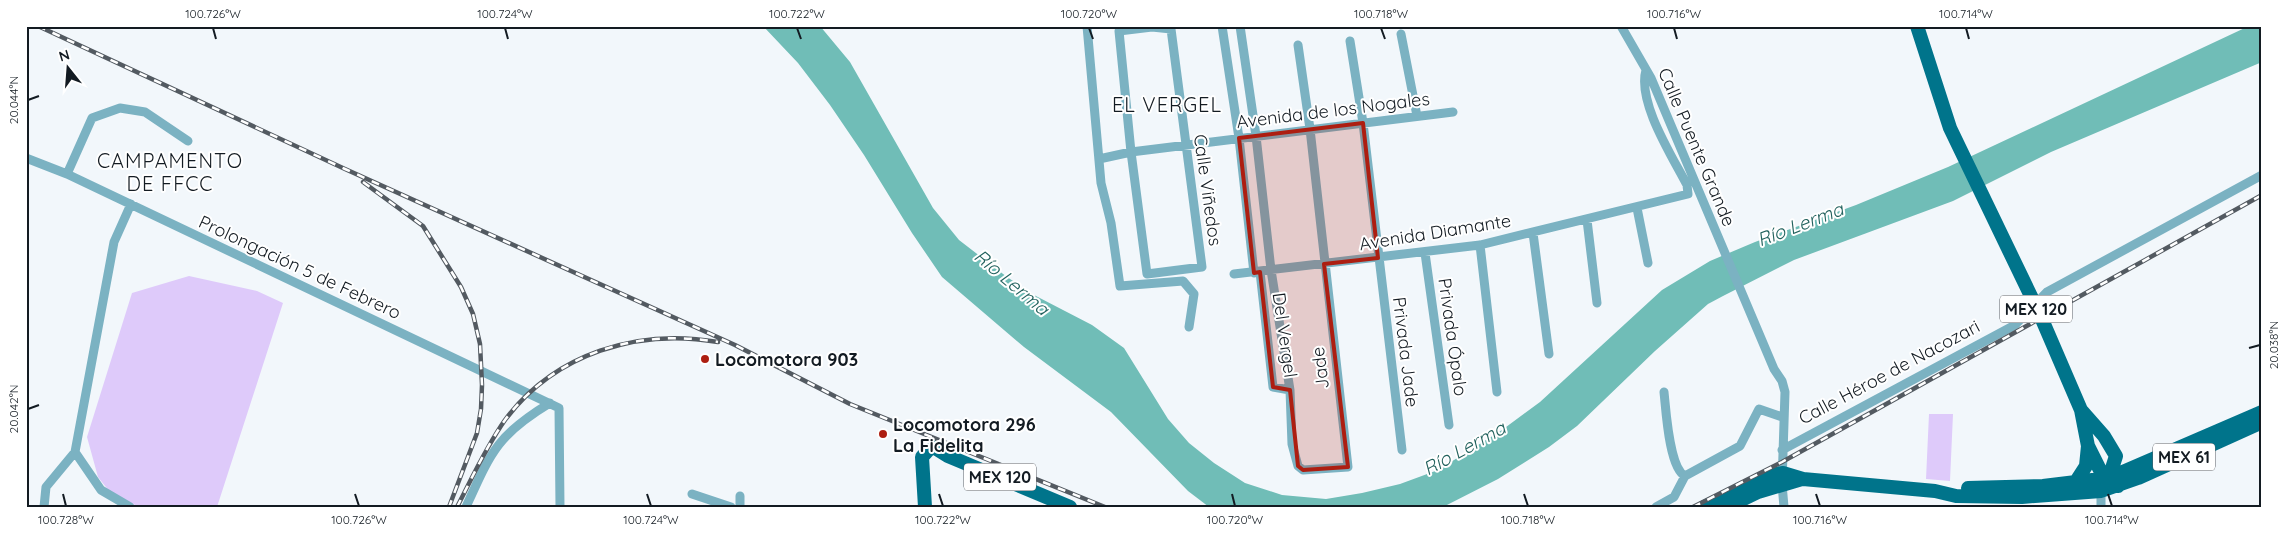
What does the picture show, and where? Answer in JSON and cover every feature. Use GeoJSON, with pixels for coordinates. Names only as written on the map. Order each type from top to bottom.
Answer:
{"type":"FeatureCollection","features":[{"type":"Feature","properties":{"kind":"main road","name":"MEX 120"},"geometry":{"type":"LineString","coordinates":[[1917,26],[1950,128],[2082,410],[2088,446],[2086,466],[2075,483]]}},
{"type":"Feature","properties":{"kind":"main road","name":"MEX 120"},"geometry":{"type":"LineString","coordinates":[[2082,410],[2107,440],[2116,456]]}},
{"type":"Feature","properties":{"kind":"main road","name":"MEX 61"},"geometry":{"type":"LineString","coordinates":[[2108,486],[2137,466],[2262,412]]}},
{"type":"Feature","properties":{"kind":"main road","name":"MEX 61"},"geometry":{"type":"LineString","coordinates":[[2108,486],[2262,422]]}},
{"type":"Feature","properties":{"kind":"main road","name":"MEX 120"},"geometry":{"type":"LineString","coordinates":[[925,507],[922,457],[932,446],[948,456],[1070,507]]}},
{"type":"Feature","properties":{"kind":"main road","name":"MEX 120"},"geometry":{"type":"LineString","coordinates":[[2088,446],[2108,486]]}},
{"type":"Feature","properties":{"kind":"main road"},"geometry":{"type":"LineString","coordinates":[[2108,486],[2116,456],[2130,465],[2137,466]]}},
{"type":"Feature","properties":{"kind":"main road"},"geometry":{"type":"LineString","coordinates":[[1704,507],[1768,477],[1935,490],[2075,483],[2108,486]]}},
{"type":"Feature","properties":{"kind":"main road"},"geometry":{"type":"LineString","coordinates":[[1727,507],[1782,479]]}},
{"type":"Feature","properties":{"kind":"main road"},"geometry":{"type":"LineString","coordinates":[[1935,490],[1956,496],[2022,502],[2108,486]]}},
{"type":"Feature","properties":{"kind":"street"},"geometry":{"type":"LineString","coordinates":[[1087,26],[1101,183],[1111,223],[1120,286],[1183,281],[1194,294],[1189,327]]}},
{"type":"Feature","properties":{"kind":"street"},"geometry":{"type":"LineString","coordinates":[[1222,26],[1257,273]]}},
{"type":"Feature","properties":{"kind":"street","name":"Del Vergel"},"geometry":{"type":"LineString","coordinates":[[1240,26],[1256,136],[1271,270],[1290,390],[1292,444],[1298,466],[1304,470],[1348,467]]}},
{"type":"Feature","properties":{"kind":"street","name":"Calle Puente Grande"},"geometry":{"type":"LineString","coordinates":[[1622,26],[1649,74],[1774,369],[1782,381],[1785,392],[1782,417],[1784,507]]}},
{"type":"Feature","properties":{"kind":"street","name":"Calle Viñedos"},"geometry":{"type":"LineString","coordinates":[[1152,27],[1171,29],[1202,267],[1147,274],[1131,152],[1119,31],[1152,27]]}},
{"type":"Feature","properties":{"kind":"street"},"geometry":{"type":"LineString","coordinates":[[1401,34],[1417,116]]}},
{"type":"Feature","properties":{"kind":"street","name":"Privada Jade"},"geometry":{"type":"LineString","coordinates":[[1350,41],[1363,123],[1402,450]]}},
{"type":"Feature","properties":{"kind":"street","name":"Jade"},"geometry":{"type":"LineString","coordinates":[[1298,46],[1310,130],[1348,467]]}},
{"type":"Feature","properties":{"kind":"street","name":"Avenida Diamante"},"geometry":{"type":"LineString","coordinates":[[1234,274],[1257,273],[1480,245],[1678,198],[1688,194],[1689,191],[1660,133],[1649,104],[1644,77],[1649,74]]}},
{"type":"Feature","properties":{"kind":"street"},"geometry":{"type":"LineString","coordinates":[[67,174],[92,118],[120,108],[145,112],[188,140]]}},
{"type":"Feature","properties":{"kind":"street","name":"Avenida de los Nogales"},"geometry":{"type":"LineString","coordinates":[[1099,159],[1131,152],[1453,112]]}},
{"type":"Feature","properties":{"kind":"street","name":"Prolongación 5 de Febrero"},"geometry":{"type":"LineString","coordinates":[[26,158],[67,174],[131,204],[558,408],[560,507]]}},
{"type":"Feature","properties":{"kind":"street","name":"Calle Héroe de Nacozari"},"geometry":{"type":"LineString","coordinates":[[1782,450],[2015,325],[2035,307],[2047,292],[2262,175]]}},
{"type":"Feature","properties":{"kind":"street"},"geometry":{"type":"LineString","coordinates":[[44,507],[46,487],[75,452],[114,242],[131,204]]}},
{"type":"Feature","properties":{"kind":"street"},"geometry":{"type":"LineString","coordinates":[[1637,208],[1648,263]]}},
{"type":"Feature","properties":{"kind":"street"},"geometry":{"type":"LineString","coordinates":[[1587,220],[1597,303]]}},
{"type":"Feature","properties":{"kind":"street"},"geometry":{"type":"LineString","coordinates":[[1533,233],[1549,354]]}},
{"type":"Feature","properties":{"kind":"street"},"geometry":{"type":"LineString","coordinates":[[1480,245],[1497,392]]}},
{"type":"Feature","properties":{"kind":"street","name":"Privada Ópalo"},"geometry":{"type":"LineString","coordinates":[[1425,253],[1449,426]]}},
{"type":"Feature","properties":{"kind":"street","name":"Del Vergel"},"geometry":{"type":"LineString","coordinates":[[1257,273],[1273,387],[1290,390]]}},
{"type":"Feature","properties":{"kind":"street"},"geometry":{"type":"LineString","coordinates":[[1664,392],[1673,454],[1677,468],[1685,476]]}},
{"type":"Feature","properties":{"kind":"street"},"geometry":{"type":"LineString","coordinates":[[466,507],[489,455],[505,435],[525,418],[550,403]]}},
{"type":"Feature","properties":{"kind":"street"},"geometry":{"type":"LineString","coordinates":[[1656,507],[1674,496],[1685,476],[1740,446],[1759,409],[1782,417]]}},
{"type":"Feature","properties":{"kind":"street"},"geometry":{"type":"LineString","coordinates":[[75,452],[101,490],[130,507]]}},
{"type":"Feature","properties":{"kind":"street"},"geometry":{"type":"LineString","coordinates":[[2101,507],[2108,486]]}},
{"type":"Feature","properties":{"kind":"street"},"geometry":{"type":"LineString","coordinates":[[692,494],[731,507]]}},
{"type":"Feature","properties":{"kind":"street"},"geometry":{"type":"LineString","coordinates":[[740,496],[740,507]]}},
{"type":"Feature","properties":{"kind":"highlighted area"},"geometry":{"type":"Polygon","coordinates":[[[1363,123],[1378,258],[1324,264],[1348,467],[1303,470],[1298,466],[1290,390],[1273,387],[1260,272],[1254,273],[1239,138],[1363,123]]]}},
{"type":"Feature","properties":{"kind":"shaded area"},"geometry":{"type":"Polygon","coordinates":[[[189,276],[257,291],[283,303],[217,507],[140,507],[113,496],[98,477],[87,437],[132,293],[189,276]]]}},
{"type":"Feature","properties":{"kind":"shaded area"},"geometry":{"type":"Polygon","coordinates":[[[1929,414],[1953,414],[1950,481],[1926,479],[1929,414]]]}},
{"type":"Feature","properties":{"kind":"water","name":"Río Lerma"},"geometry":{"type":"Polygon","coordinates":[[[763,26],[820,26],[850,62],[933,208],[959,240],[1034,295],[1092,325],[1124,348],[1168,419],[1189,443],[1214,463],[1245,483],[1282,495],[1326,499],[1400,484],[1438,470],[1502,430],[1540,402],[1662,290],[1710,261],[1755,242],[1856,205],[1948,167],[2249,26],[2262,26],[2262,62],[2051,152],[1953,201],[1794,260],[1708,304],[1655,351],[1577,426],[1549,447],[1498,479],[1443,507],[1209,507],[1188,491],[1111,412],[1024,347],[942,277],[830,105],[798,63],[763,26]]]}},
{"type":"Feature","properties":{"kind":"railway"},"geometry":{"type":"LineString","coordinates":[[38,26],[345,169],[735,345],[850,404],[1105,507]]}},
{"type":"Feature","properties":{"kind":"railway"},"geometry":{"type":"LineString","coordinates":[[363,182],[423,226],[461,287],[473,314],[480,344],[481,409],[477,433],[449,507]]}},
{"type":"Feature","properties":{"kind":"railway"},"geometry":{"type":"LineString","coordinates":[[1693,507],[1782,462],[2262,195]]}},
{"type":"Feature","properties":{"kind":"railway"},"geometry":{"type":"LineString","coordinates":[[457,507],[485,452],[505,420],[525,397],[548,378],[573,362],[600,351],[629,343],[658,339],[718,342]]}},
{"type":"Feature","properties":{"kind":"place","name":"Locomotora 903"},"geometry":{"type":"Point","coordinates":[705,359]}},
{"type":"Feature","properties":{"kind":"place","name":"Locomotora 296 La Fidelita"},"geometry":{"type":"Point","coordinates":[883,434]}},
{"type":"Feature","properties":{"kind":"district","name":"EL VERGEL"},"geometry":{"type":"Point","coordinates":[1167,104]}},
{"type":"Feature","properties":{"kind":"district","name":"CAMPAMENTO DE FFCC"},"geometry":{"type":"Point","coordinates":[170,172]}}]}
